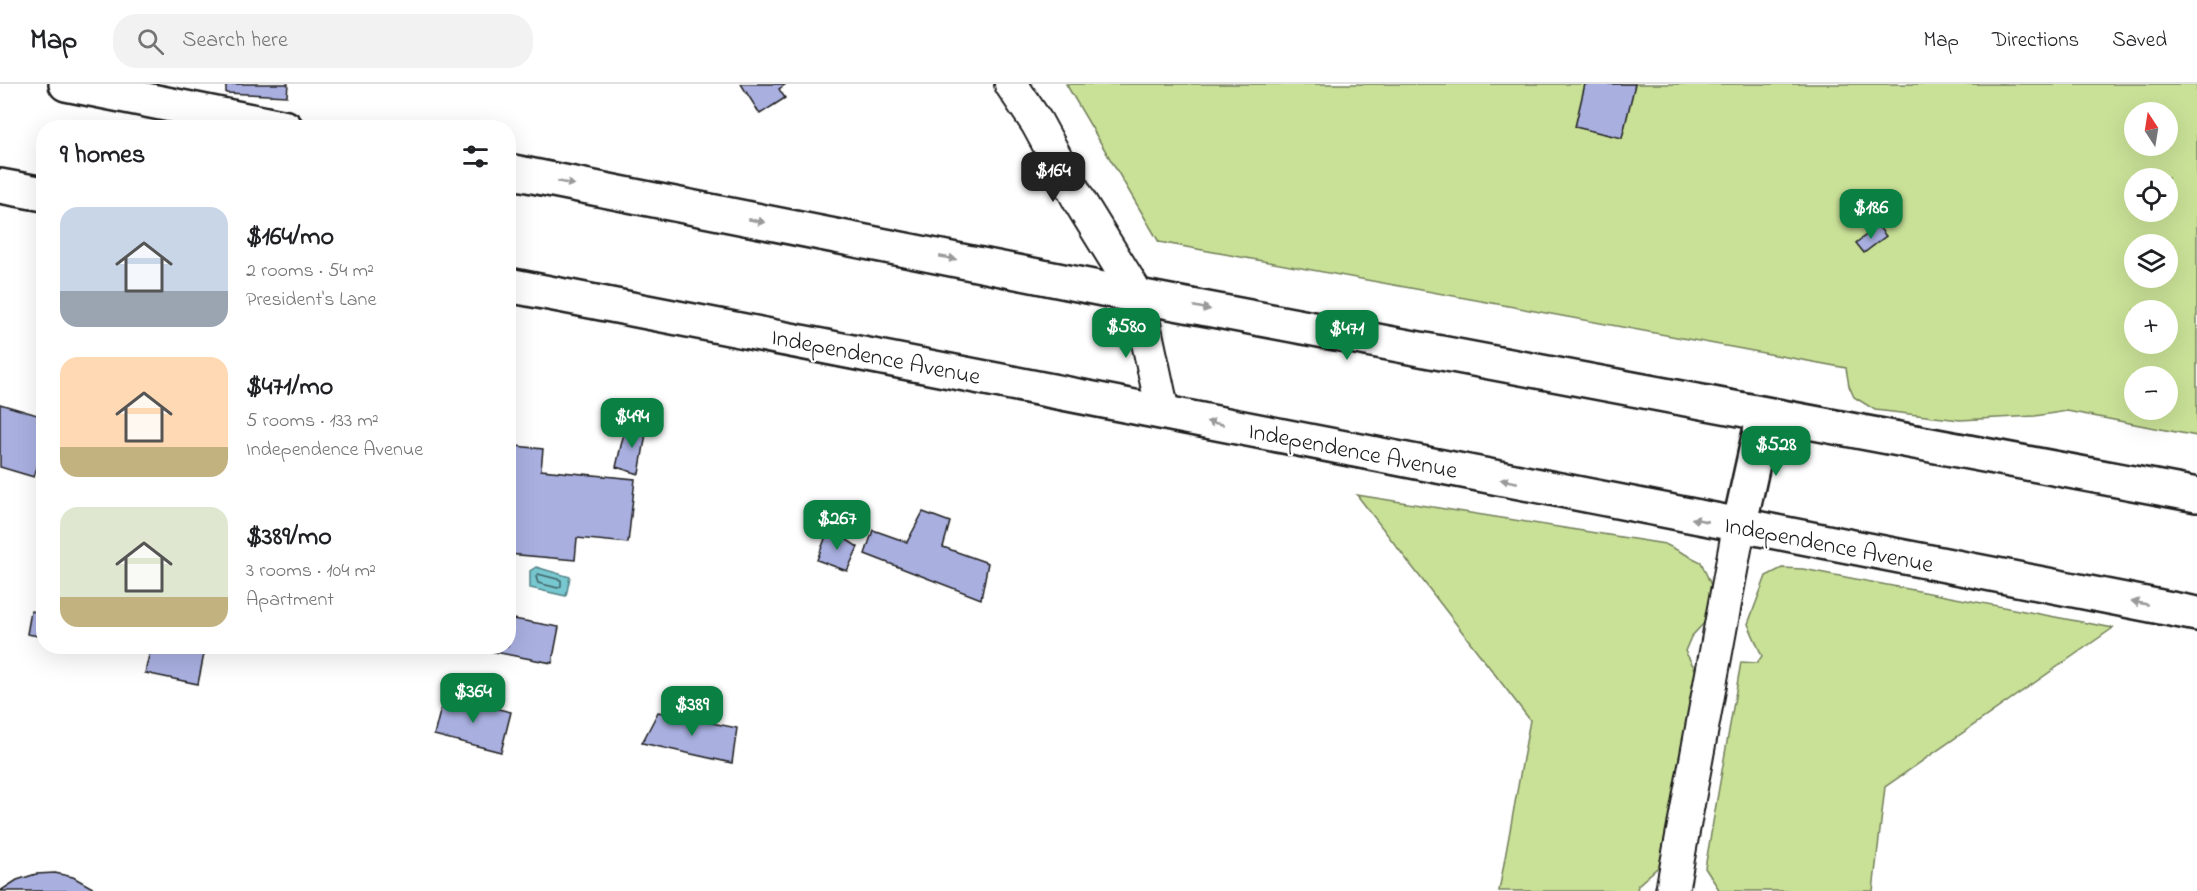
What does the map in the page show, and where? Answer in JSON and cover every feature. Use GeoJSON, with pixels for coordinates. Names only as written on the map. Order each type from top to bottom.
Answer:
{"type":"FeatureCollection","features":[{"type":"Feature","properties":{"kind":"main road"},"geometry":{"type":"LineString","coordinates":[[66,84],[246,120]]}},
{"type":"Feature","properties":{"kind":"main road"},"geometry":{"type":"LineString","coordinates":[[516,173],[1138,296],[2197,495]]}},
{"type":"Feature","properties":{"kind":"main road"},"geometry":{"type":"LineString","coordinates":[[0,186],[36,193]]}},
{"type":"Feature","properties":{"kind":"main road","name":"Independence Avenue"},"geometry":{"type":"LineString","coordinates":[[516,287],[1739,527],[2197,614]]}},
{"type":"Feature","properties":{"kind":"main road"},"geometry":{"type":"LineString","coordinates":[[1739,527],[1764,414]]}},
{"type":"Feature","properties":{"kind":"street"},"geometry":{"type":"LineString","coordinates":[[1011,84],[1037,123],[1080,202],[1138,296],[1163,412]]}},
{"type":"Feature","properties":{"kind":"street"},"geometry":{"type":"LineString","coordinates":[[1672,891],[1739,527]]}},
{"type":"Feature","properties":{"kind":"green space"},"geometry":{"type":"Polygon","coordinates":[[[1066,84],[2197,84],[2197,436],[2067,411],[2035,416],[1960,420],[1875,410],[1854,397],[1849,386],[1846,368],[1159,242],[1066,84]]]}},
{"type":"Feature","properties":{"kind":"green space"},"geometry":{"type":"Polygon","coordinates":[[[1357,495],[1665,544],[1701,562],[1711,585],[1706,621],[1691,637],[1685,651],[1696,671],[1665,861],[1638,885],[1637,891],[1499,891],[1530,720],[1357,495]]]}},
{"type":"Feature","properties":{"kind":"green space"},"geometry":{"type":"Polygon","coordinates":[[[1782,568],[1803,569],[2113,628],[1885,787],[1873,891],[1720,891],[1705,868],[1741,662],[1757,663],[1762,656],[1748,624],[1766,576],[1782,568]]]}},
{"type":"Feature","properties":{"kind":"water"},"geometry":{"type":"Polygon","coordinates":[[[536,567],[570,577],[566,596],[530,588],[530,571],[536,567]]]}},
{"type":"Feature","properties":{"kind":"building"},"geometry":{"type":"Polygon","coordinates":[[[226,84],[288,84],[287,96],[226,93],[226,84]]]}},
{"type":"Feature","properties":{"kind":"building"},"geometry":{"type":"Polygon","coordinates":[[[741,84],[786,84],[779,89],[785,98],[760,114],[741,84]]]}},
{"type":"Feature","properties":{"kind":"building"},"geometry":{"type":"Polygon","coordinates":[[[1585,84],[1635,84],[1622,138],[1575,127],[1585,84]]]}},
{"type":"Feature","properties":{"kind":"building"},"geometry":{"type":"Polygon","coordinates":[[[1878,226],[1886,236],[1864,253],[1856,243],[1878,226]]]}},
{"type":"Feature","properties":{"kind":"building"},"geometry":{"type":"Polygon","coordinates":[[[0,404],[36,415],[36,471],[34,477],[0,467],[0,404]]]}},
{"type":"Feature","properties":{"kind":"building"},"geometry":{"type":"Polygon","coordinates":[[[626,424],[647,428],[639,474],[616,467],[626,424]]]}},
{"type":"Feature","properties":{"kind":"building"},"geometry":{"type":"Polygon","coordinates":[[[516,446],[543,449],[541,470],[635,479],[628,543],[577,538],[575,560],[516,555],[516,446]]]}},
{"type":"Feature","properties":{"kind":"building"},"geometry":{"type":"Polygon","coordinates":[[[923,512],[950,522],[943,547],[988,563],[981,599],[865,554],[873,530],[907,542],[923,512]]]}},
{"type":"Feature","properties":{"kind":"building"},"geometry":{"type":"Polygon","coordinates":[[[829,528],[858,547],[847,571],[817,560],[829,528]]]}},
{"type":"Feature","properties":{"kind":"building"},"geometry":{"type":"Polygon","coordinates":[[[31,611],[36,612],[36,636],[27,634],[31,611]]]}},
{"type":"Feature","properties":{"kind":"building"},"geometry":{"type":"Polygon","coordinates":[[[516,619],[559,627],[552,663],[505,654],[516,654],[516,619]]]}},
{"type":"Feature","properties":{"kind":"building"},"geometry":{"type":"Polygon","coordinates":[[[149,654],[204,654],[198,684],[145,673],[149,654]]]}},
{"type":"Feature","properties":{"kind":"building"},"geometry":{"type":"Polygon","coordinates":[[[444,696],[511,712],[501,752],[434,735],[444,696]]]}},
{"type":"Feature","properties":{"kind":"building"},"geometry":{"type":"Polygon","coordinates":[[[658,712],[737,728],[732,763],[642,743],[658,712]]]}},
{"type":"Feature","properties":{"kind":"building"},"geometry":{"type":"Polygon","coordinates":[[[55,873],[73,877],[98,891],[0,891],[17,880],[36,874],[55,873]]]}}]}
